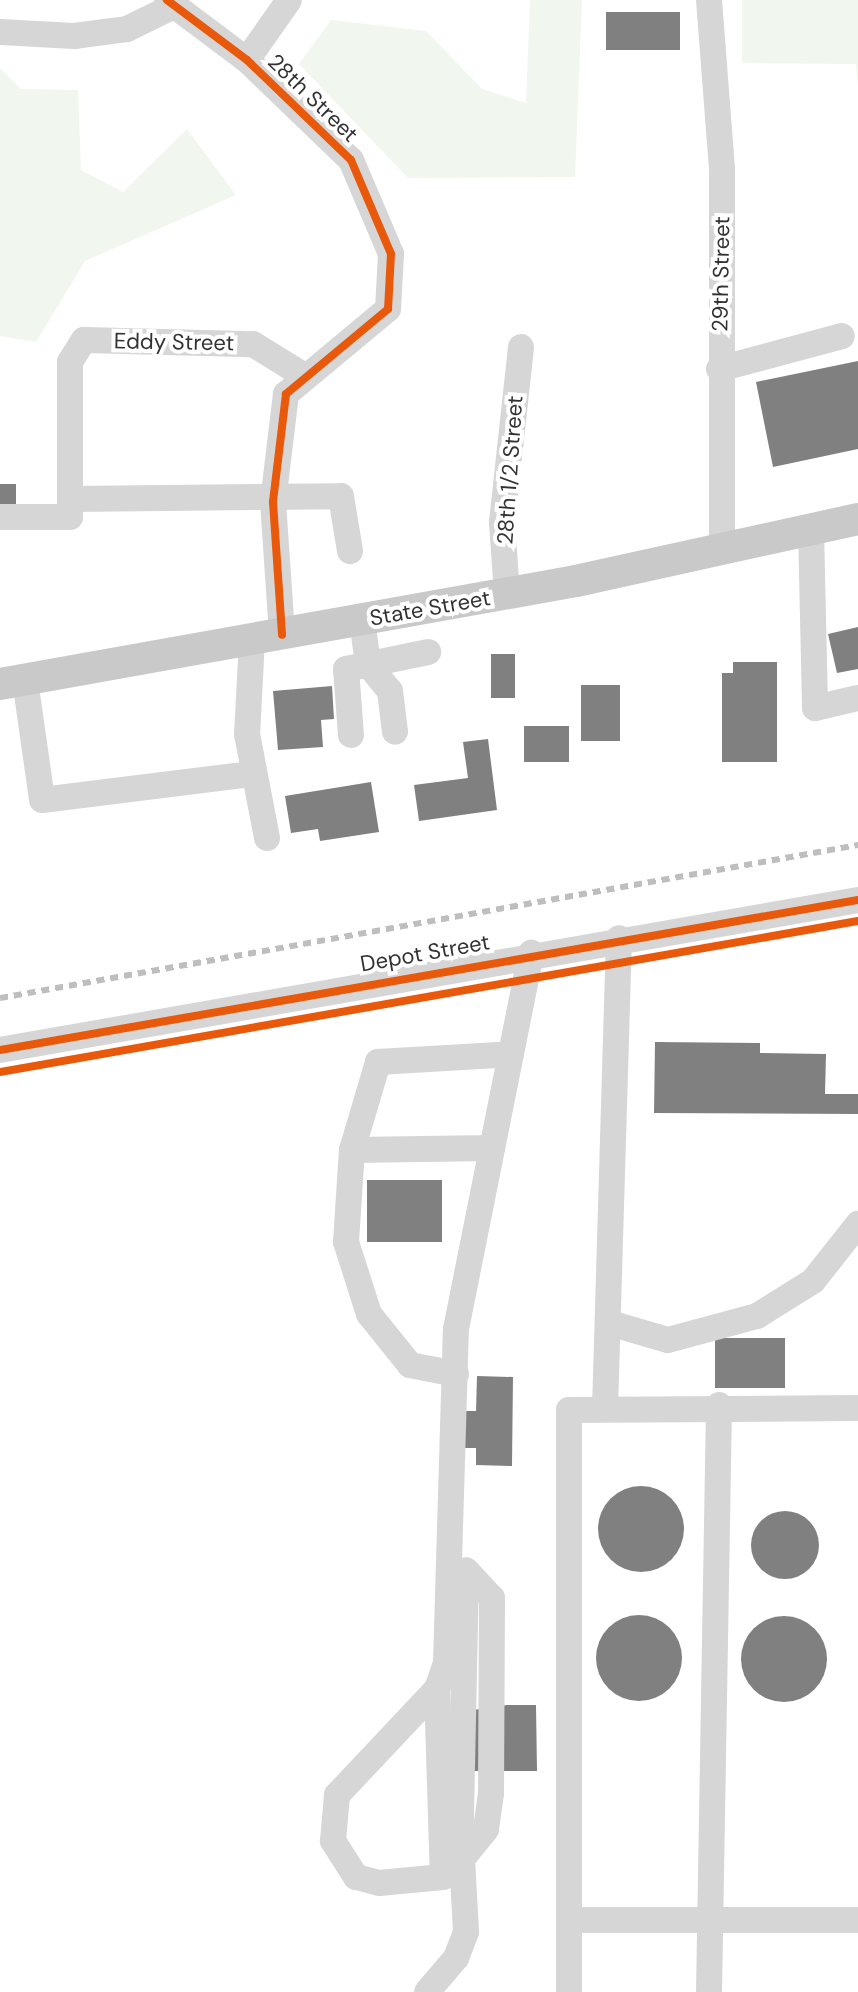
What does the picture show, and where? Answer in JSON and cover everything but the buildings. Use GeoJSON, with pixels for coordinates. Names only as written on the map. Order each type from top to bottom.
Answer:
{"type":"FeatureCollection","features":[{"type":"Feature","properties":{"kind":"main road","name":"State Street"},"geometry":{"type":"LineString","coordinates":[[12,682],[507,594],[858,519]]}},
{"type":"Feature","properties":{"kind":"street"},"geometry":{"type":"LineString","coordinates":[[247,60],[289,0]]}},
{"type":"Feature","properties":{"kind":"street","name":"29th Street"},"geometry":{"type":"LineString","coordinates":[[709,0],[722,169],[719,369],[722,549]]}},
{"type":"Feature","properties":{"kind":"street"},"geometry":{"type":"LineString","coordinates":[[0,32],[114,31],[171,3]]}},
{"type":"Feature","properties":{"kind":"street","name":"28th Street"},"geometry":{"type":"LineString","coordinates":[[171,3],[247,60],[351,160],[391,254],[388,309],[364,335],[303,375],[286,394],[273,502],[267,638],[252,774],[267,838]]}},
{"type":"Feature","properties":{"kind":"street"},"geometry":{"type":"LineString","coordinates":[[719,369],[842,336]]}},
{"type":"Feature","properties":{"kind":"street","name":"Eddy Street"},"geometry":{"type":"LineString","coordinates":[[71,499],[70,362],[84,340],[253,344],[303,375]]}},
{"type":"Feature","properties":{"kind":"street","name":"28th 1/2 Street"},"geometry":{"type":"LineString","coordinates":[[507,594],[502,522],[521,347]]}},
{"type":"Feature","properties":{"kind":"street"},"geometry":{"type":"LineString","coordinates":[[0,517],[70,517],[71,499],[273,502],[341,496],[350,551]]}},
{"type":"Feature","properties":{"kind":"street"},"geometry":{"type":"LineString","coordinates":[[811,529],[815,708],[858,698]]}},
{"type":"Feature","properties":{"kind":"street"},"geometry":{"type":"LineString","coordinates":[[362,620],[368,664],[390,691],[395,732]]}},
{"type":"Feature","properties":{"kind":"street"},"geometry":{"type":"LineString","coordinates":[[351,735],[346,669],[428,652]]}},
{"type":"Feature","properties":{"kind":"street"},"geometry":{"type":"LineString","coordinates":[[12,682],[42,800],[252,774]]}},
{"type":"Feature","properties":{"kind":"street","name":"Depot Street"},"geometry":{"type":"LineString","coordinates":[[0,1050],[531,952],[858,900]]}},
{"type":"Feature","properties":{"kind":"street"},"geometry":{"type":"LineString","coordinates":[[605,1409],[613,1324],[619,938]]}},
{"type":"Feature","properties":{"kind":"street"},"geometry":{"type":"LineString","coordinates":[[427,1992],[456,1958],[466,1932],[452,1868],[437,1689],[446,1663],[456,1329],[531,952]]}},
{"type":"Feature","properties":{"kind":"street"},"geometry":{"type":"LineString","coordinates":[[456,1374],[410,1365],[369,1314],[346,1242],[352,1150],[378,1062],[511,1054]]}},
{"type":"Feature","properties":{"kind":"street"},"geometry":{"type":"LineString","coordinates":[[352,1150],[492,1148]]}},
{"type":"Feature","properties":{"kind":"street"},"geometry":{"type":"LineString","coordinates":[[613,1324],[668,1340],[757,1316],[813,1281],[858,1224]]}},
{"type":"Feature","properties":{"kind":"street"},"geometry":{"type":"LineString","coordinates":[[709,1992],[719,1405]]}},
{"type":"Feature","properties":{"kind":"street"},"geometry":{"type":"LineString","coordinates":[[569,1992],[569,1410],[719,1405],[858,1408]]}},
{"type":"Feature","properties":{"kind":"street"},"geometry":{"type":"LineString","coordinates":[[451,1539],[466,1570],[452,1868]]}},
{"type":"Feature","properties":{"kind":"street"},"geometry":{"type":"LineString","coordinates":[[437,1689],[345,1780],[331,1820],[340,1859],[356,1877],[379,1883],[452,1868]]}},
{"type":"Feature","properties":{"kind":"street"},"geometry":{"type":"LineString","coordinates":[[570,1920],[858,1920]]}},
{"type":"Feature","properties":{"kind":"shaded area"},"geometry":{"type":"Polygon","coordinates":[[[530,0],[582,0],[575,177],[408,178],[299,64],[331,20],[426,31],[482,89],[526,103],[530,0]]]}},
{"type":"Feature","properties":{"kind":"shaded area"},"geometry":{"type":"Polygon","coordinates":[[[742,0],[858,0],[858,86],[856,64],[742,63],[742,0]]]}},
{"type":"Feature","properties":{"kind":"shaded area"},"geometry":{"type":"Polygon","coordinates":[[[0,68],[21,89],[78,90],[81,170],[123,192],[187,129],[236,195],[85,261],[36,342],[0,336],[0,68]]]}},
{"type":"Feature","properties":{"kind":"railway"},"geometry":{"type":"LineString","coordinates":[[0,998],[858,845]]}},
{"type":"Feature","properties":{"kind":"cycle path"},"geometry":{"type":"LineString","coordinates":[[167,0],[247,60],[351,160],[391,254],[388,309],[286,394],[273,502],[282,635]]}},
{"type":"Feature","properties":{"kind":"cycle path"},"geometry":{"type":"LineString","coordinates":[[0,1050],[858,900]]}},
{"type":"Feature","properties":{"kind":"cycle path"},"geometry":{"type":"LineString","coordinates":[[0,1072],[858,921]]}}]}
